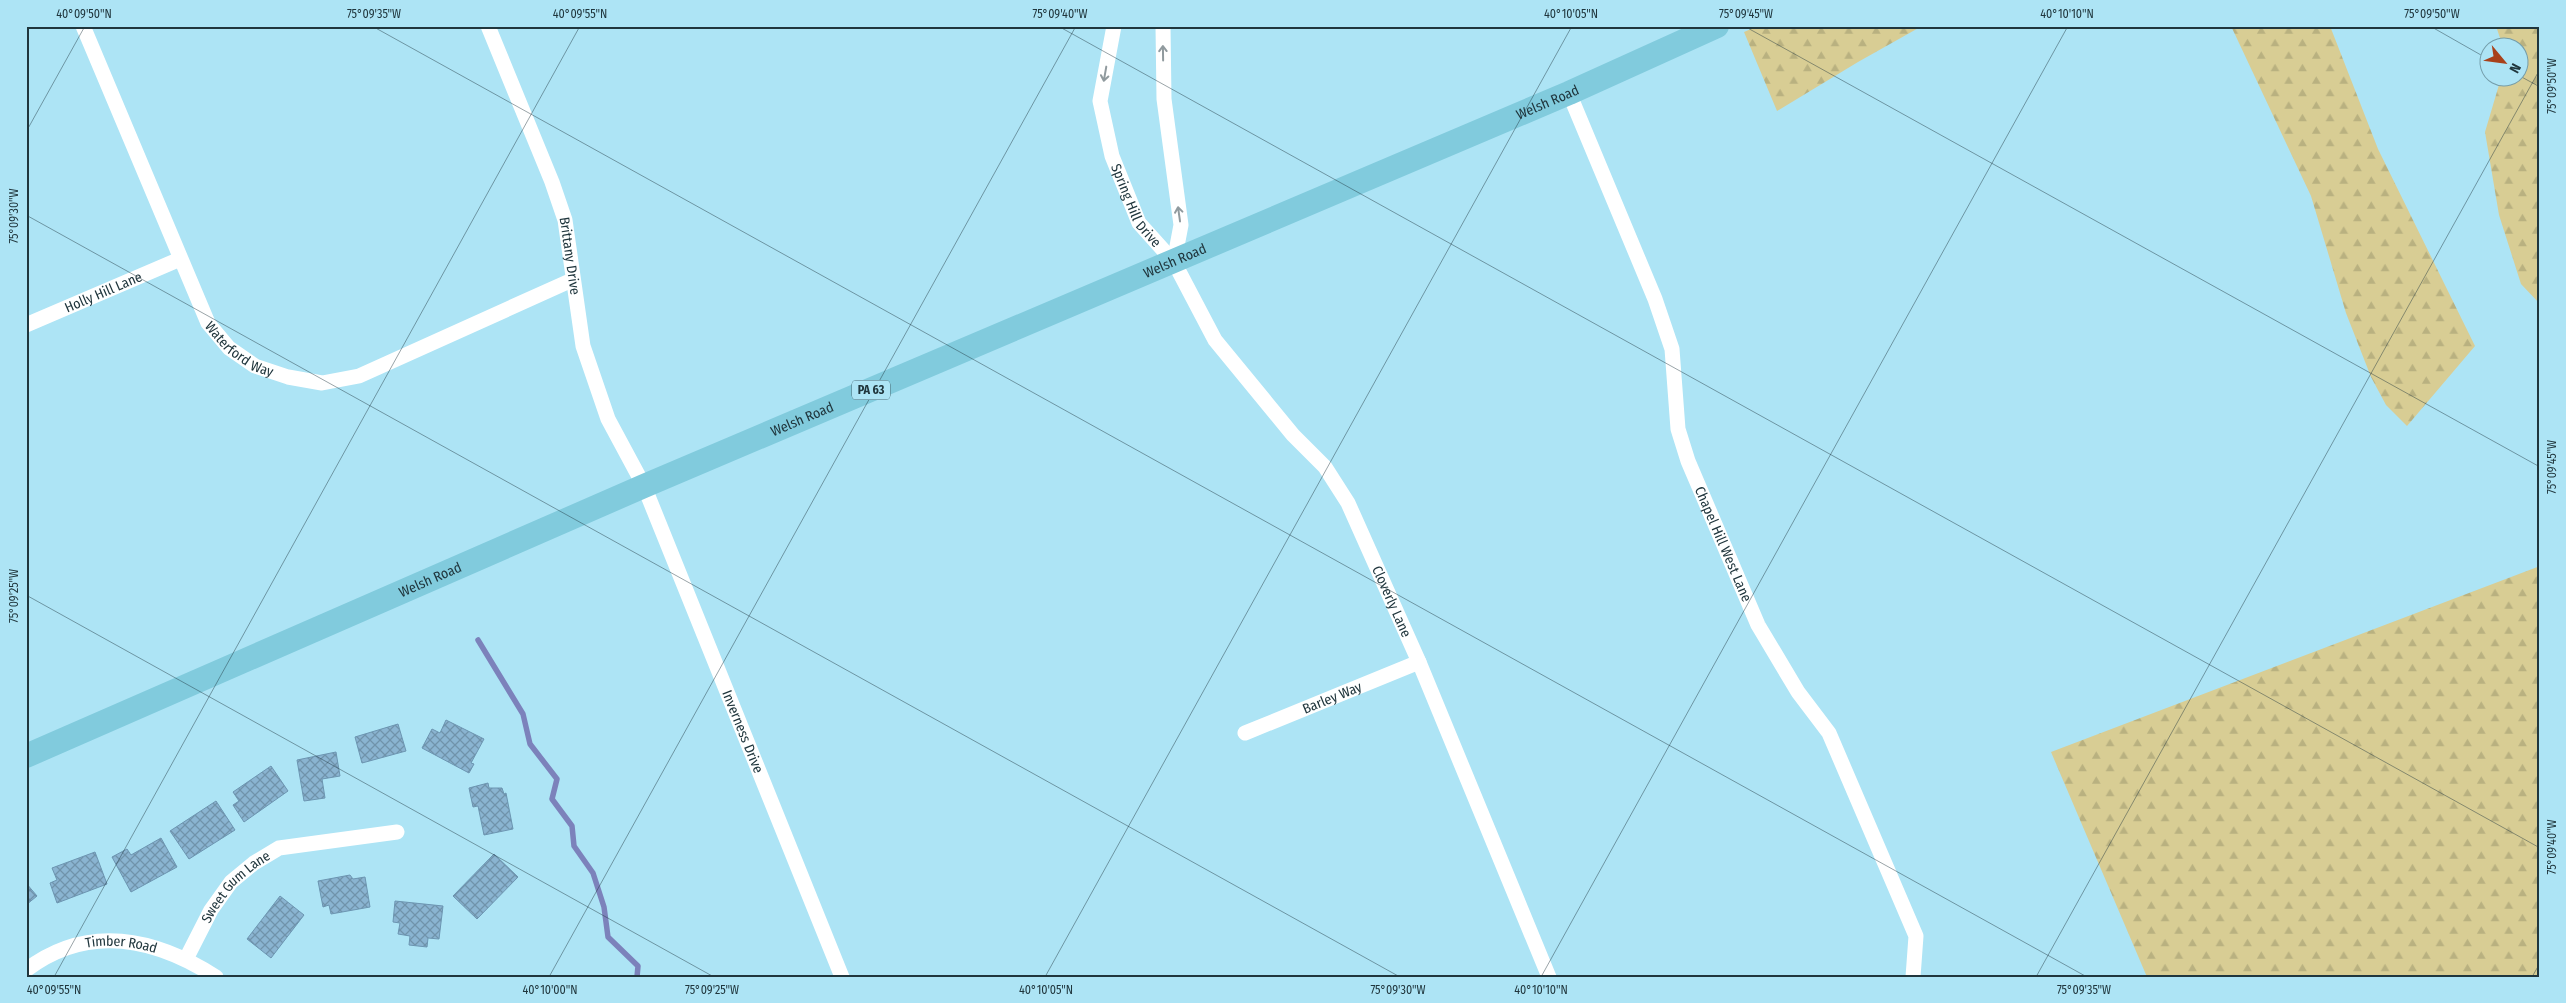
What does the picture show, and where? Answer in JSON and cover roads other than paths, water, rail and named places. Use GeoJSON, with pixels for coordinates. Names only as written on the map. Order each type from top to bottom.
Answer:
{"type":"FeatureCollection","features":[{"type":"Feature","properties":{"kind":"main road","name":"Welsh Road"},"geometry":{"type":"LineString","coordinates":[[26,756],[644,486],[1569,93],[1717,26]]}},
{"type":"Feature","properties":{"kind":"street","name":"Waterford Way"},"geometry":{"type":"LineString","coordinates":[[82,26],[208,322],[229,348],[255,366],[288,377],[322,383],[359,376],[572,280]]}},
{"type":"Feature","properties":{"kind":"street","name":"Brittany Drive"},"geometry":{"type":"LineString","coordinates":[[488,26],[555,190],[565,220],[572,280],[583,346],[608,419],[644,486]]}},
{"type":"Feature","properties":{"kind":"street","name":"Spring Hill Drive"},"geometry":{"type":"LineString","coordinates":[[1114,26],[1100,101],[1112,156],[1139,224],[1174,262]]}},
{"type":"Feature","properties":{"kind":"street","name":"Spring Hill Drive"},"geometry":{"type":"LineString","coordinates":[[1163,26],[1164,99],[1180,225],[1174,262]]}},
{"type":"Feature","properties":{"kind":"street","name":"Chapel Hill West Lane"},"geometry":{"type":"LineString","coordinates":[[1569,93],[1655,299],[1672,349],[1678,429],[1688,461],[1758,625],[1798,692],[1829,733],[1916,936],[1913,977]]}},
{"type":"Feature","properties":{"kind":"street","name":"Holly Hill Lane"},"geometry":{"type":"LineString","coordinates":[[26,325],[180,258]]}},
{"type":"Feature","properties":{"kind":"street","name":"Cloverly Lane"},"geometry":{"type":"LineString","coordinates":[[1174,262],[1215,340],[1294,435],[1325,467],[1348,503],[1420,662],[1549,977]]}},
{"type":"Feature","properties":{"kind":"street","name":"Inverness Drive"},"geometry":{"type":"LineString","coordinates":[[644,486],[837,975]]}},
{"type":"Feature","properties":{"kind":"street","name":"Barley Way"},"geometry":{"type":"LineString","coordinates":[[1245,733],[1420,662]]}},
{"type":"Feature","properties":{"kind":"street","name":"Sweet Gum Lane"},"geometry":{"type":"LineString","coordinates":[[186,959],[212,910],[231,882],[278,848],[397,832]]}},
{"type":"Feature","properties":{"kind":"street","name":"Timber Road"},"geometry":{"type":"LineString","coordinates":[[26,970],[37,962],[65,948],[101,940],[139,943],[186,959],[216,977]]}},
{"type":"Feature","properties":{"kind":"waterway"},"geometry":{"type":"LineString","coordinates":[[478,640],[523,714],[530,744],[557,779],[552,799],[572,826],[574,846],[593,873],[604,907],[608,937],[638,966],[637,977]]}}]}
